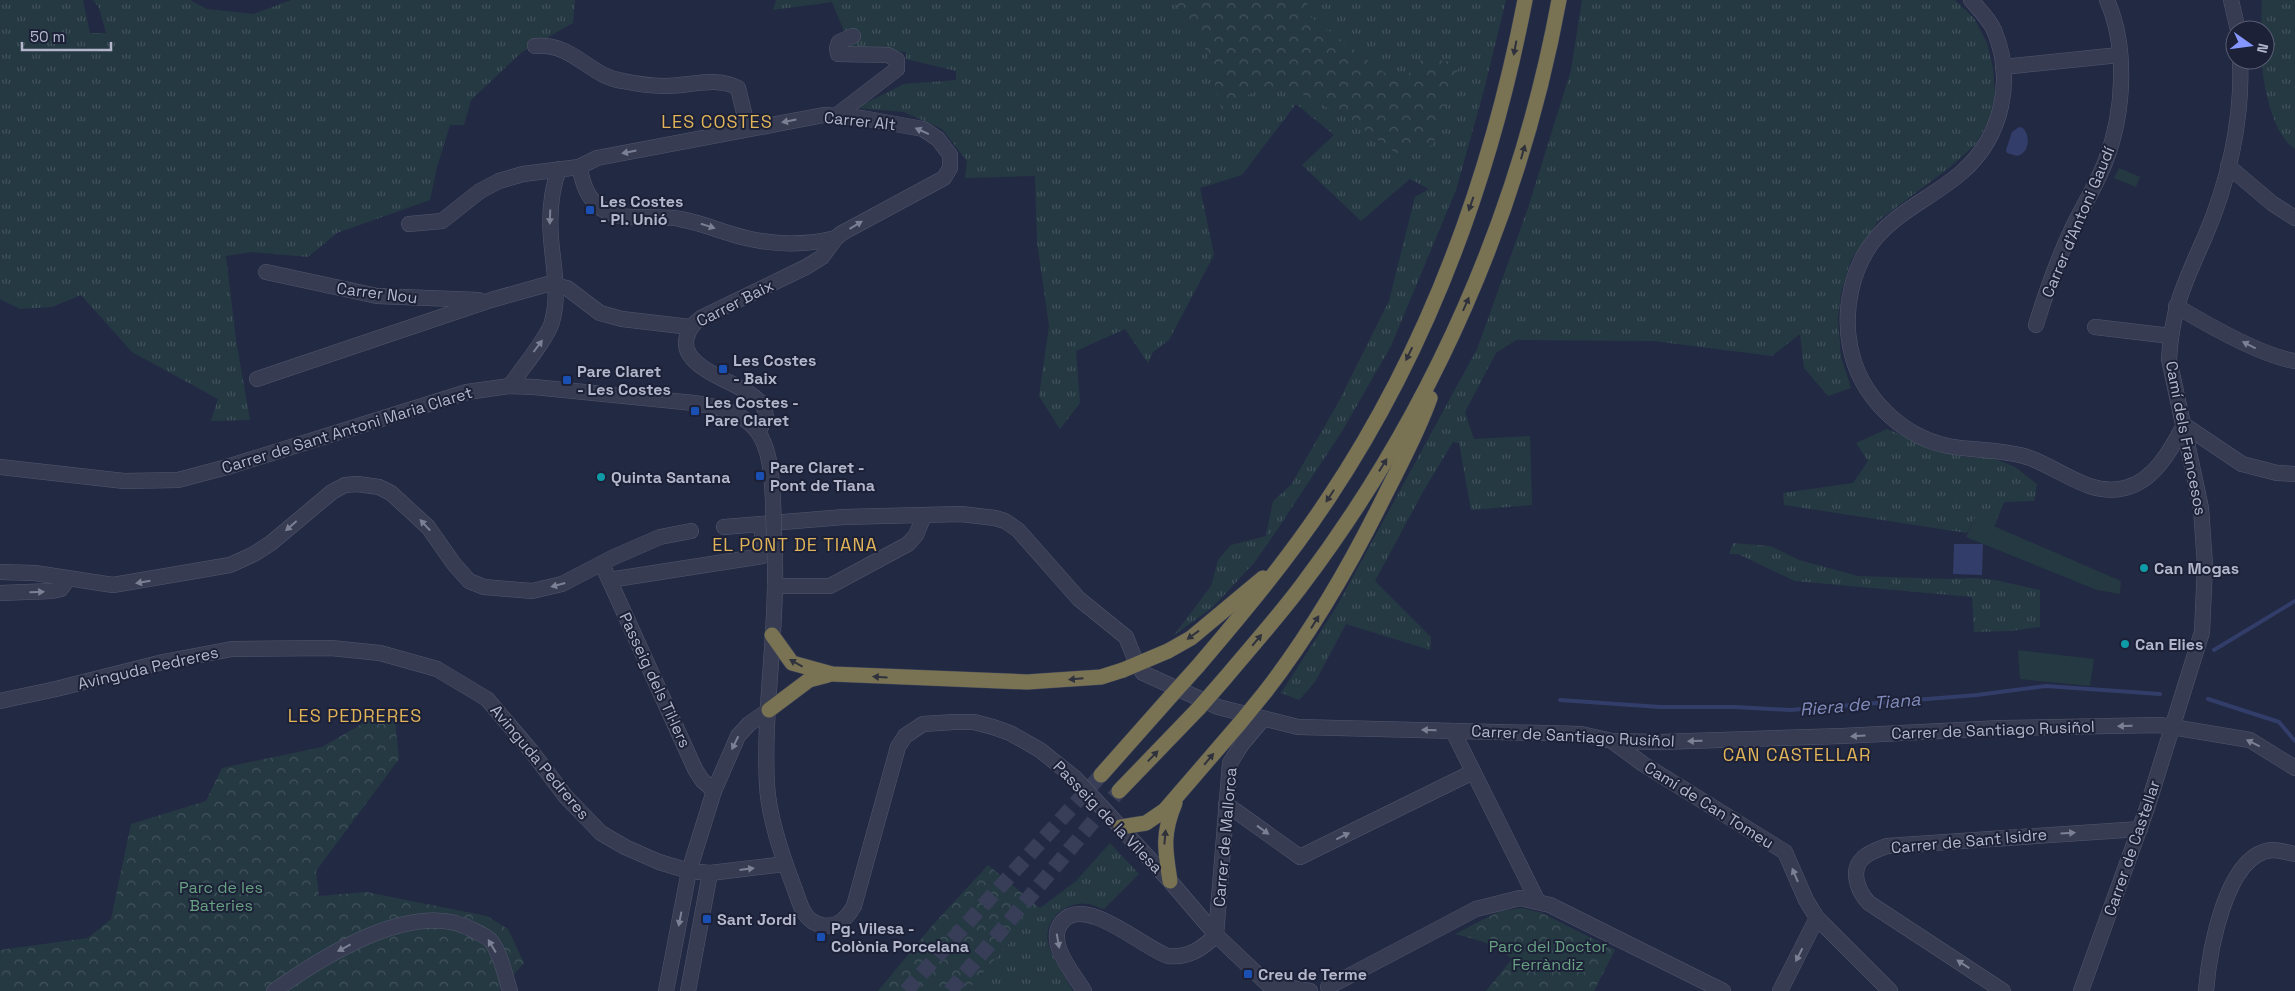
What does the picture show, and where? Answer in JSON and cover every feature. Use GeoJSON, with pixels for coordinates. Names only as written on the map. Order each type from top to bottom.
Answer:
{"type":"FeatureCollection","features":[{"type":"Feature","properties":{"kind":"highway"},"geometry":{"type":"LineString","coordinates":[[1100,775],[1198,666],[1285,560],[1328,500],[1379,415],[1431,310],[1458,241],[1485,163],[1512,62],[1525,0]]}},
{"type":"Feature","properties":{"kind":"highway"},"geometry":{"type":"LineString","coordinates":[[1119,791],[1199,708],[1302,585],[1364,495],[1422,398],[1481,272],[1521,161],[1549,54],[1559,0]]}},
{"type":"Feature","properties":{"kind":"highway"},"geometry":{"type":"LineString","coordinates":[[1121,827],[1146,823],[1165,810],[1266,691],[1307,635],[1363,540],[1423,416],[1446,349]]}},
{"type":"Feature","properties":{"kind":"highway"},"geometry":{"type":"LineString","coordinates":[[772,635],[792,663],[832,674],[1027,682],[1101,677],[1124,670],[1168,651],[1191,638],[1285,560]]}},
{"type":"Feature","properties":{"kind":"highway"},"geometry":{"type":"LineString","coordinates":[[769,710],[809,680],[832,674]]}},
{"type":"Feature","properties":{"kind":"highway"},"geometry":{"type":"LineString","coordinates":[[1170,881],[1164,845],[1165,831],[1178,795]]}},
{"type":"Feature","properties":{"kind":"street"},"geometry":{"type":"LineString","coordinates":[[1971,0],[1994,30],[2003,67],[2005,89],[2002,104],[1990,138],[1980,155],[1961,173],[1886,227],[1862,258],[1853,282],[1848,308],[1850,348],[1859,373],[1880,407],[1900,424],[1922,437],[1949,446],[1992,450],[2026,457],[2060,470],[2095,489],[2126,488],[2144,480],[2156,469],[2184,425],[2242,464],[2277,474],[2295,474]]}},
{"type":"Feature","properties":{"kind":"street","name":"Carrer d'Antoni Gaudí"},"geometry":{"type":"LineString","coordinates":[[2036,325],[2062,253],[2096,184],[2113,139],[2118,114],[2119,55],[2114,14],[2107,0]]}},
{"type":"Feature","properties":{"kind":"street"},"geometry":{"type":"LineString","coordinates":[[2231,0],[2236,20]]}},
{"type":"Feature","properties":{"kind":"street"},"geometry":{"type":"LineString","coordinates":[[837,115],[896,69],[897,60],[888,56],[838,54],[839,42],[853,36]]}},
{"type":"Feature","properties":{"kind":"street"},"geometry":{"type":"LineString","coordinates":[[535,46],[565,50],[577,56],[592,68],[622,81],[666,86],[719,82],[731,84],[738,88],[748,129]]}},
{"type":"Feature","properties":{"kind":"street"},"geometry":{"type":"LineString","coordinates":[[2003,67],[2119,55]]}},
{"type":"Feature","properties":{"kind":"street","name":"Camí dels Francesos"},"geometry":{"type":"LineString","coordinates":[[2180,704],[2202,632],[2205,566],[2201,508],[2169,359],[2171,336],[2176,306],[2185,279],[2210,224],[2228,166],[2238,118],[2240,70]]}},
{"type":"Feature","properties":{"kind":"street","name":"Carrer Alt"},"geometry":{"type":"LineString","coordinates":[[409,224],[442,221],[480,191],[499,181],[523,174],[578,167],[597,158],[824,115],[877,120],[923,129],[938,139],[950,155],[950,168],[944,178],[898,204],[861,221],[836,238],[822,257],[806,267]]}},
{"type":"Feature","properties":{"kind":"street"},"geometry":{"type":"LineString","coordinates":[[2228,166],[2273,204],[2295,218]]}},
{"type":"Feature","properties":{"kind":"street"},"geometry":{"type":"LineString","coordinates":[[578,167],[586,192],[594,202],[612,213],[627,216],[660,216],[682,219],[746,239],[802,244],[808,246],[811,250],[806,267]]}},
{"type":"Feature","properties":{"kind":"street"},"geometry":{"type":"LineString","coordinates":[[510,386],[547,334],[552,322],[557,284],[550,221],[551,198],[559,169]]}},
{"type":"Feature","properties":{"kind":"street"},"geometry":{"type":"LineString","coordinates":[[802,244],[836,238]]}},
{"type":"Feature","properties":{"kind":"street","name":"Carrer Baix"},"geometry":{"type":"LineString","coordinates":[[759,431],[766,417],[764,406],[744,389],[694,360],[686,345],[690,327],[701,318],[806,267]]}},
{"type":"Feature","properties":{"kind":"street","name":"Carrer Nou"},"geometry":{"type":"LineString","coordinates":[[266,272],[377,296],[491,300]]}},
{"type":"Feature","properties":{"kind":"street"},"geometry":{"type":"LineString","coordinates":[[257,379],[538,286],[557,284],[576,294],[600,313],[622,318],[690,327]]}},
{"type":"Feature","properties":{"kind":"street"},"geometry":{"type":"LineString","coordinates":[[2176,306],[2252,347],[2295,361]]}},
{"type":"Feature","properties":{"kind":"street"},"geometry":{"type":"LineString","coordinates":[[2095,327],[2171,336]]}},
{"type":"Feature","properties":{"kind":"street","name":"Carrer de Sant Antoni Maria Claret"},"geometry":{"type":"LineString","coordinates":[[0,467],[124,481],[178,480],[227,467],[448,397],[510,386],[703,404],[738,414],[759,431]]}},
{"type":"Feature","properties":{"kind":"street"},"geometry":{"type":"LineString","coordinates":[[2166,454],[2178,404]]}},
{"type":"Feature","properties":{"kind":"street"},"geometry":{"type":"LineString","coordinates":[[759,431],[764,440],[770,466],[775,561],[767,786],[785,864]]}},
{"type":"Feature","properties":{"kind":"street"},"geometry":{"type":"LineString","coordinates":[[0,572],[35,573],[112,585],[230,566],[271,543],[332,492],[345,485],[357,484],[380,487],[390,492],[428,527],[454,564],[469,581],[484,587],[532,591],[562,584],[660,537],[691,531]]}},
{"type":"Feature","properties":{"kind":"street","name":"Carrer de Santiago Rusiñol"},"geometry":{"type":"LineString","coordinates":[[924,516],[961,514],[1005,521],[1018,530],[1079,599],[1126,637],[1137,664],[1144,673],[1218,707],[1298,728],[1581,734],[1612,741],[1660,742],[2011,728],[2160,725],[2250,740],[2295,768]]}},
{"type":"Feature","properties":{"kind":"street"},"geometry":{"type":"LineString","coordinates":[[724,527],[844,517],[924,516],[916,535],[908,544],[830,586],[775,586]]}},
{"type":"Feature","properties":{"kind":"street"},"geometry":{"type":"LineString","coordinates":[[609,580],[763,556],[762,524]]}},
{"type":"Feature","properties":{"kind":"street","name":"Passeig dels Til·lers"},"geometry":{"type":"LineString","coordinates":[[602,564],[695,769],[702,780],[714,791]]}},
{"type":"Feature","properties":{"kind":"street"},"geometry":{"type":"LineString","coordinates":[[0,593],[52,591],[61,589],[66,585],[68,578]]}},
{"type":"Feature","properties":{"kind":"street","name":"Avinguda Pedreres"},"geometry":{"type":"LineString","coordinates":[[0,701],[56,690],[163,662],[232,650],[331,648],[380,653],[437,670],[487,699],[532,752],[566,797],[601,833],[659,862],[689,871],[710,873],[785,864]]}},
{"type":"Feature","properties":{"kind":"street","name":"Carrer de Castellar"},"geometry":{"type":"LineString","coordinates":[[2081,991],[2140,829],[2180,704]]}},
{"type":"Feature","properties":{"kind":"street"},"geometry":{"type":"LineString","coordinates":[[666,991],[689,871],[714,791],[738,736],[749,724],[769,710]]}},
{"type":"Feature","properties":{"kind":"street","name":"Carrer de Mallorca"},"geometry":{"type":"LineString","coordinates":[[1216,935],[1226,804],[1232,758],[1263,720]]}},
{"type":"Feature","properties":{"kind":"street","name":"Passeig de la Vilesa"},"geometry":{"type":"LineString","coordinates":[[785,864],[803,912],[810,920],[824,926],[838,924],[849,914],[858,894],[898,747],[905,736],[923,724],[974,722],[1010,733],[1057,762],[1121,827],[1216,935],[1272,988],[1310,991]]}},
{"type":"Feature","properties":{"kind":"street"},"geometry":{"type":"LineString","coordinates":[[1453,731],[1538,900]]}},
{"type":"Feature","properties":{"kind":"street","name":"Camí de Can Tomeu"},"geometry":{"type":"LineString","coordinates":[[1612,741],[1643,764],[1785,852],[1806,900],[1817,918],[1890,991]]}},
{"type":"Feature","properties":{"kind":"street"},"geometry":{"type":"LineString","coordinates":[[1226,804],[1300,857],[1473,772]]}},
{"type":"Feature","properties":{"kind":"street","name":"Carrer de Sant Isidre"},"geometry":{"type":"LineString","coordinates":[[2004,991],[1869,904],[1859,893],[1856,873],[1860,860],[1870,853],[1887,846],[2140,829]]}},
{"type":"Feature","properties":{"kind":"street"},"geometry":{"type":"LineString","coordinates":[[2206,991],[2208,968],[2217,924],[2233,885],[2241,872],[2250,861],[2264,852],[2278,850],[2295,854]]}},
{"type":"Feature","properties":{"kind":"street"},"geometry":{"type":"LineString","coordinates":[[688,991],[710,873]]}},
{"type":"Feature","properties":{"kind":"street"},"geometry":{"type":"LineString","coordinates":[[1326,990],[1349,974],[1476,910],[1511,899],[1538,900],[1566,912],[1723,991]]}},
{"type":"Feature","properties":{"kind":"street"},"geometry":{"type":"LineString","coordinates":[[1084,991],[1058,947],[1056,936],[1059,926],[1066,918],[1076,913],[1087,914],[1112,925],[1168,956],[1180,957],[1191,954],[1216,935]]}},
{"type":"Feature","properties":{"kind":"street"},"geometry":{"type":"LineString","coordinates":[[1780,991],[1817,918]]}},
{"type":"Feature","properties":{"kind":"street"},"geometry":{"type":"LineString","coordinates":[[274,991],[302,971],[370,934],[403,923],[448,922],[468,927],[491,940],[502,964],[510,991]]}},
{"type":"Feature","properties":{"kind":"street"},"geometry":{"type":"LineString","coordinates":[[1343,991],[1349,974]]}},
{"type":"Feature","properties":{"kind":"green space"},"geometry":{"type":"Polygon","coordinates":[[[0,0],[83,0],[90,33],[106,33],[99,8],[93,0],[190,0],[207,9],[253,14],[291,0],[575,0],[573,23],[522,52],[471,100],[464,125],[450,125],[437,167],[430,200],[337,233],[308,257],[252,252],[226,256],[236,340],[250,420],[211,421],[218,399],[132,352],[81,295],[52,307],[20,309],[0,299],[0,0]]]}},
{"type":"Feature","properties":{"kind":"green space"},"geometry":{"type":"Polygon","coordinates":[[[776,0],[1506,0],[1484,90],[1456,190],[1391,346],[1341,433],[1254,563],[1212,608],[1174,635],[1211,586],[1218,560],[1231,545],[1266,536],[1273,501],[1291,485],[1338,403],[1389,301],[1415,197],[1429,189],[1410,179],[1361,221],[1302,165],[1334,135],[1296,104],[1242,175],[1200,188],[1214,255],[1169,340],[1153,352],[1148,363],[1125,329],[1076,351],[1080,403],[1060,429],[1039,396],[1049,326],[1037,242],[1035,176],[965,178],[967,161],[942,129],[904,112],[856,108],[904,84],[956,80],[956,71],[906,59],[906,52],[851,48],[832,2],[773,10],[776,0]]]}},
{"type":"Feature","properties":{"kind":"green space"},"geometry":{"type":"Polygon","coordinates":[[[1173,0],[1306,0],[1311,17],[1399,84],[1423,58],[1460,63],[1433,145],[1396,153],[1352,121],[1300,93],[1262,87],[1222,111],[1206,50],[1173,0]]]}},
{"type":"Feature","properties":{"kind":"green space"},"geometry":{"type":"Polygon","coordinates":[[[1582,0],[1955,0],[1974,18],[1987,43],[1993,68],[1995,93],[1991,116],[1976,144],[1949,168],[1878,221],[1851,260],[1841,293],[1838,319],[1841,357],[1851,388],[1828,396],[1804,368],[1800,334],[1772,356],[1653,341],[1516,340],[1496,353],[1465,412],[1474,439],[1530,436],[1532,505],[1471,510],[1459,443],[1453,442],[1424,490],[1375,581],[1431,637],[1430,650],[1346,624],[1315,682],[1299,700],[1281,693],[1337,606],[1477,349],[1528,208],[1571,70],[1582,0]]]}},
{"type":"Feature","properties":{"kind":"green space"},"geometry":{"type":"Polygon","coordinates":[[[2262,0],[2295,0],[2295,149],[2279,131],[2271,111],[2263,70],[2275,70],[2275,20],[2261,20],[2262,0]]]}},
{"type":"Feature","properties":{"kind":"green space"},"geometry":{"type":"Polygon","coordinates":[[[2119,168],[2140,177],[2136,187],[2114,178],[2119,168]]]}},
{"type":"Feature","properties":{"kind":"green space"},"geometry":{"type":"Polygon","coordinates":[[[1887,429],[1942,452],[1966,457],[1993,458],[2015,467],[2037,484],[2034,501],[2004,502],[1994,527],[1975,518],[1967,533],[1784,505],[1783,493],[1853,483],[1868,461],[1856,443],[1887,429]]]}},
{"type":"Feature","properties":{"kind":"green space"},"geometry":{"type":"Polygon","coordinates":[[[1975,518],[2121,581],[2120,594],[2097,590],[1966,537],[1975,518]]]}},
{"type":"Feature","properties":{"kind":"green space"},"geometry":{"type":"Polygon","coordinates":[[[1733,543],[1770,546],[1799,560],[1858,576],[1975,578],[1995,580],[2040,590],[2040,627],[2010,631],[1974,632],[1972,597],[1795,581],[1738,554],[1729,554],[1733,543]]]}},
{"type":"Feature","properties":{"kind":"green space"},"geometry":{"type":"Polygon","coordinates":[[[2018,650],[2094,659],[2090,686],[2020,679],[2018,650]]]}},
{"type":"Feature","properties":{"kind":"green space","name":"Parc de les Bateries"},"geometry":{"type":"Polygon","coordinates":[[[372,718],[395,721],[399,759],[316,871],[319,896],[366,892],[487,916],[508,929],[524,963],[499,991],[0,991],[0,950],[88,938],[111,919],[131,824],[206,801],[222,768],[322,747],[372,718]]]}},
{"type":"Feature","properties":{"kind":"green space"},"geometry":{"type":"Polygon","coordinates":[[[1110,843],[1139,874],[1104,909],[1089,904],[1073,905],[1065,908],[1053,919],[1047,934],[1048,943],[1055,961],[1073,991],[967,991],[1040,908],[1076,881],[1110,843]]]}},
{"type":"Feature","properties":{"kind":"green space"},"geometry":{"type":"Polygon","coordinates":[[[988,865],[1040,908],[967,991],[878,991],[931,927],[988,865]]]}},
{"type":"Feature","properties":{"kind":"green space","name":"Parc del Doctor Ferràndiz"},"geometry":{"type":"Polygon","coordinates":[[[1522,908],[1542,913],[1615,950],[1594,991],[1486,991],[1512,959],[1499,949],[1455,934],[1500,911],[1522,908]]]}},
{"type":"Feature","properties":{"kind":"water"},"geometry":{"type":"Polygon","coordinates":[[[2019,127],[2023,128],[2026,132],[2028,144],[2024,152],[2017,156],[2007,153],[2006,150],[2012,132],[2019,127]]]}},
{"type":"Feature","properties":{"kind":"water"},"geometry":{"type":"Polygon","coordinates":[[[1954,544],[1983,544],[1982,575],[1953,574],[1954,544]]]}},
{"type":"Feature","properties":{"kind":"waterway","name":"Riera de Tiana"},"geometry":{"type":"LineString","coordinates":[[2214,650],[2295,601]]}},
{"type":"Feature","properties":{"kind":"waterway","name":"Riera de Tiana"},"geometry":{"type":"LineString","coordinates":[[1560,700],[1660,707],[1734,707],[1790,710],[1977,695],[2046,686],[2160,694]]}},
{"type":"Feature","properties":{"kind":"waterway"},"geometry":{"type":"LineString","coordinates":[[2208,699],[2279,722],[2295,741]]}},
{"type":"Feature","properties":{"kind":"tunnel"},"geometry":{"type":"LineString","coordinates":[[906,991],[1101,775]]}},
{"type":"Feature","properties":{"kind":"tunnel"},"geometry":{"type":"LineString","coordinates":[[950,991],[1119,791]]}},
{"type":"Feature","properties":{"kind":"place","name":"Les Costes - Pl. Unió"},"geometry":{"type":"Point","coordinates":[590,210]}},
{"type":"Feature","properties":{"kind":"place","name":"Les Costes - Baix"},"geometry":{"type":"Point","coordinates":[723,369]}},
{"type":"Feature","properties":{"kind":"place","name":"Pare Claret - Les Costes"},"geometry":{"type":"Point","coordinates":[567,380]}},
{"type":"Feature","properties":{"kind":"place","name":"Les Costes - Pare Claret"},"geometry":{"type":"Point","coordinates":[695,411]}},
{"type":"Feature","properties":{"kind":"place","name":"Pare Claret - Pont de Tiana"},"geometry":{"type":"Point","coordinates":[760,476]}},
{"type":"Feature","properties":{"kind":"place","name":"Quinta Santana"},"geometry":{"type":"Point","coordinates":[601,477]}},
{"type":"Feature","properties":{"kind":"place","name":"Can Mogas"},"geometry":{"type":"Point","coordinates":[2144,568]}},
{"type":"Feature","properties":{"kind":"place","name":"Can Elies"},"geometry":{"type":"Point","coordinates":[2125,644]}},
{"type":"Feature","properties":{"kind":"place","name":"Sant Jordi"},"geometry":{"type":"Point","coordinates":[707,919]}},
{"type":"Feature","properties":{"kind":"place","name":"Pg. Vilesa - Colònia Porcelana"},"geometry":{"type":"Point","coordinates":[821,937]}},
{"type":"Feature","properties":{"kind":"place","name":"Creu de Terme"},"geometry":{"type":"Point","coordinates":[1248,974]}},
{"type":"Feature","properties":{"kind":"district","name":"LES COSTES"},"geometry":{"type":"Point","coordinates":[717,121]}},
{"type":"Feature","properties":{"kind":"district","name":"EL PONT DE TIANA"},"geometry":{"type":"Point","coordinates":[795,544]}},
{"type":"Feature","properties":{"kind":"district","name":"LES PEDRERES"},"geometry":{"type":"Point","coordinates":[355,715]}},
{"type":"Feature","properties":{"kind":"district","name":"CAN CASTELLAR"},"geometry":{"type":"Point","coordinates":[1797,754]}}]}
